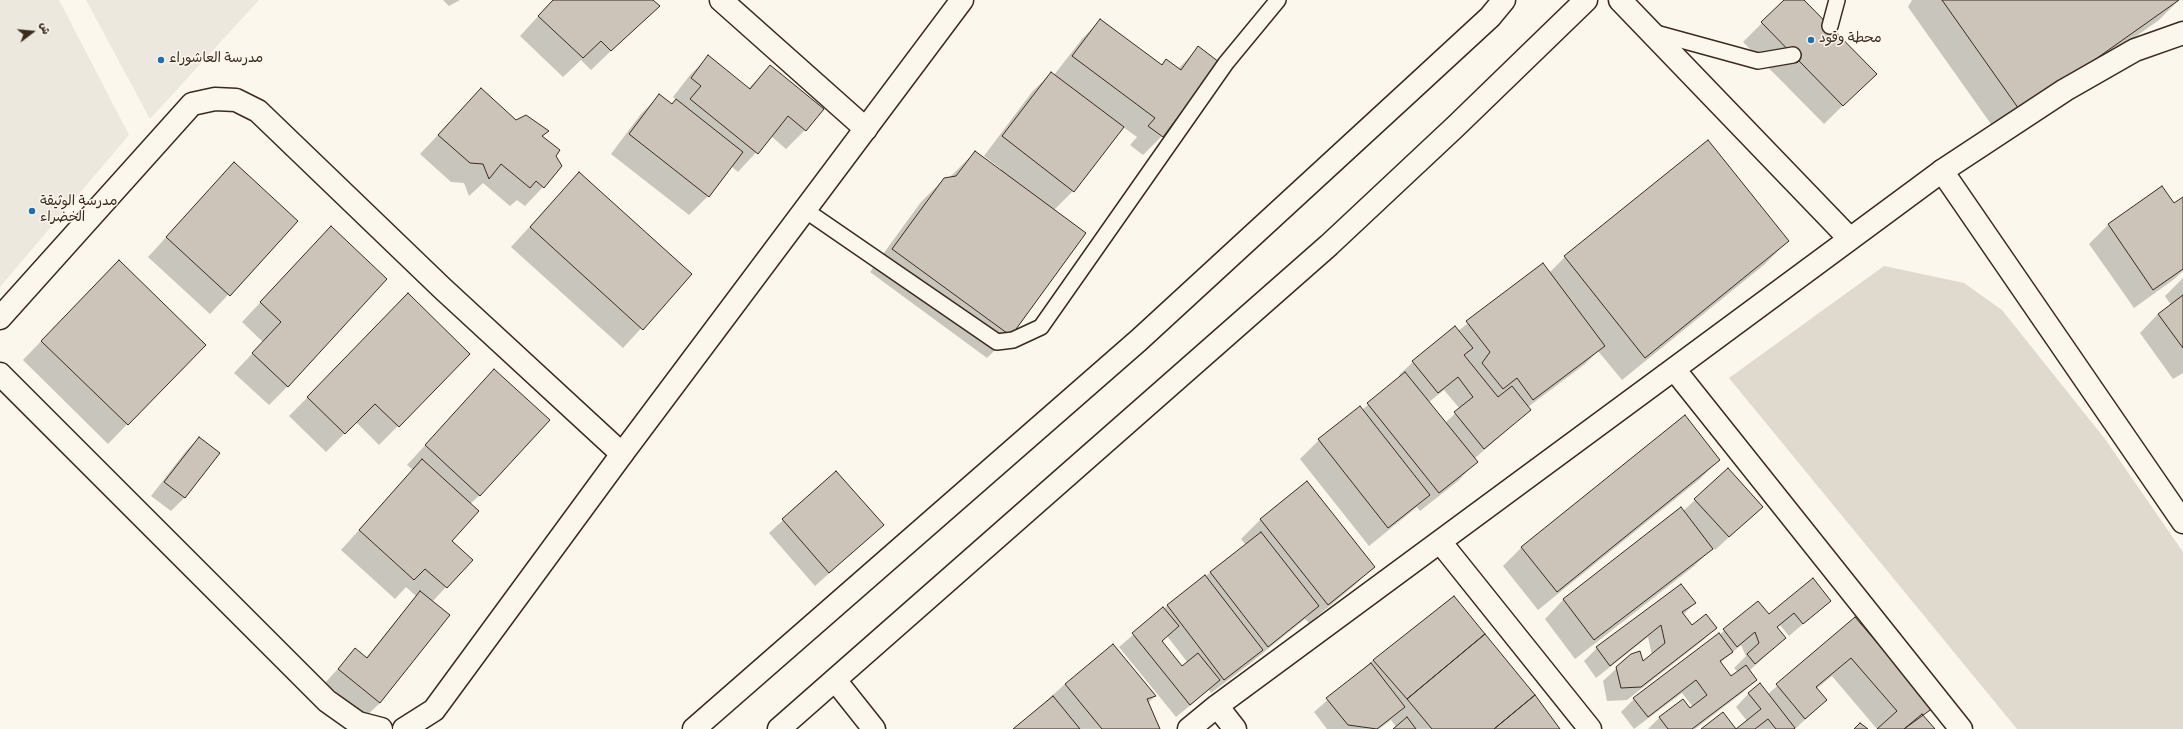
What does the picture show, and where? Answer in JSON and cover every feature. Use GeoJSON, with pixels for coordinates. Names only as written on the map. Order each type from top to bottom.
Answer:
{"type":"FeatureCollection","features":[{"type":"Feature","properties":{"kind":"street"},"geometry":{"type":"LineString","coordinates":[[721,0],[866,129]]}},
{"type":"Feature","properties":{"kind":"street"},"geometry":{"type":"LineString","coordinates":[[404,729],[434,710],[622,454],[962,0]]}},
{"type":"Feature","properties":{"kind":"street"},"geometry":{"type":"LineString","coordinates":[[694,729],[1139,340],[1490,17],[1504,0]]}},
{"type":"Feature","properties":{"kind":"street"},"geometry":{"type":"LineString","coordinates":[[778,729],[1329,245],[1456,126],[1586,0]]}},
{"type":"Feature","properties":{"kind":"street"},"geometry":{"type":"LineString","coordinates":[[1620,0],[1850,239]]}},
{"type":"Feature","properties":{"kind":"street"},"geometry":{"type":"LineString","coordinates":[[1189,729],[1217,706],[1441,543],[1942,171],[2065,90],[2116,60],[2135,50],[2183,33]]}},
{"type":"Feature","properties":{"kind":"street"},"geometry":{"type":"LineString","coordinates":[[0,318],[192,104],[215,99],[236,100],[258,111],[442,288],[622,454]]}},
{"type":"Feature","properties":{"kind":"street"},"geometry":{"type":"LineString","coordinates":[[1942,171],[2183,522]]}},
{"type":"Feature","properties":{"kind":"street"},"geometry":{"type":"LineString","coordinates":[[1674,369],[1961,729]]}},
{"type":"Feature","properties":{"kind":"street"},"geometry":{"type":"LineString","coordinates":[[0,374],[327,701],[358,723],[381,729]]}},
{"type":"Feature","properties":{"kind":"street"},"geometry":{"type":"LineString","coordinates":[[1441,543],[1590,729]]}},
{"type":"Feature","properties":{"kind":"street"},"geometry":{"type":"LineString","coordinates":[[835,680],[874,729]]}},
{"type":"Feature","properties":{"kind":"street"},"geometry":{"type":"LineString","coordinates":[[1217,706],[1235,729]]}},
{"type":"Feature","properties":{"kind":"lane"},"geometry":{"type":"LineString","coordinates":[[804,210],[998,342],[1013,340],[1041,327],[1226,63],[1278,0]]}},
{"type":"Feature","properties":{"kind":"lane"},"geometry":{"type":"LineString","coordinates":[[1830,26],[1837,0]]}},
{"type":"Feature","properties":{"kind":"lane"},"geometry":{"type":"LineString","coordinates":[[1650,31],[1758,61],[1793,54]]}},
{"type":"Feature","properties":{"kind":"shaded area","name":"مدرسة الوثيقة الخضراء"},"geometry":{"type":"Polygon","coordinates":[[[0,0],[59,0],[129,135],[0,287],[0,0]]]}},
{"type":"Feature","properties":{"kind":"shaded area","name":"مدرسة العاشوراء"},"geometry":{"type":"Polygon","coordinates":[[[86,0],[259,0],[150,119],[86,0]]]}},
{"type":"Feature","properties":{"kind":"shaded area"},"geometry":{"type":"Polygon","coordinates":[[[1884,266],[1964,283],[2002,310],[2105,439],[2183,552],[2183,729],[2017,729],[1729,378],[1884,266]]]}},
{"type":"Feature","properties":{"kind":"building"},"geometry":{"type":"Polygon","coordinates":[[[553,0],[653,0],[660,6],[611,51],[601,41],[583,58],[538,16],[553,0]]]}},
{"type":"Feature","properties":{"kind":"building","name":"محطة وقود"},"geometry":{"type":"Polygon","coordinates":[[[1784,0],[1804,0],[1877,74],[1843,106],[1761,22],[1784,0]]]}},
{"type":"Feature","properties":{"kind":"building"},"geometry":{"type":"Polygon","coordinates":[[[1942,0],[2179,0],[2021,112],[1942,0]]]}},
{"type":"Feature","properties":{"kind":"building"},"geometry":{"type":"Polygon","coordinates":[[[1100,19],[1162,65],[1166,59],[1181,70],[1198,46],[1219,62],[1163,137],[1148,126],[1155,118],[1072,56],[1100,19]]]}},
{"type":"Feature","properties":{"kind":"building"},"geometry":{"type":"Polygon","coordinates":[[[708,55],[750,89],[770,65],[824,109],[806,131],[788,116],[758,154],[690,99],[701,86],[691,78],[708,55]]]}},
{"type":"Feature","properties":{"kind":"building"},"geometry":{"type":"Polygon","coordinates":[[[1051,72],[1124,127],[1074,192],[1002,136],[1051,72]]]}},
{"type":"Feature","properties":{"kind":"building"},"geometry":{"type":"Polygon","coordinates":[[[481,88],[516,120],[526,115],[549,131],[542,136],[560,150],[556,156],[562,166],[544,188],[536,181],[530,188],[501,164],[489,179],[483,164],[470,163],[438,135],[481,88]]]}},
{"type":"Feature","properties":{"kind":"building"},"geometry":{"type":"Polygon","coordinates":[[[659,94],[672,104],[676,99],[743,152],[709,197],[629,134],[659,94]]]}},
{"type":"Feature","properties":{"kind":"building"},"geometry":{"type":"Polygon","coordinates":[[[1708,140],[1789,241],[1645,358],[1564,256],[1708,140]]]}},
{"type":"Feature","properties":{"kind":"building"},"geometry":{"type":"Polygon","coordinates":[[[975,151],[1086,233],[1011,336],[892,249],[944,178],[956,176],[975,151]]]}},
{"type":"Feature","properties":{"kind":"building"},"geometry":{"type":"Polygon","coordinates":[[[234,162],[298,221],[230,296],[166,237],[234,162]]]}},
{"type":"Feature","properties":{"kind":"building"},"geometry":{"type":"Polygon","coordinates":[[[579,172],[692,274],[643,330],[530,227],[579,172]]]}},
{"type":"Feature","properties":{"kind":"building"},"geometry":{"type":"Polygon","coordinates":[[[2162,186],[2174,203],[2183,197],[2183,269],[2153,290],[2108,224],[2162,186]]]}},
{"type":"Feature","properties":{"kind":"building"},"geometry":{"type":"Polygon","coordinates":[[[331,226],[387,279],[288,387],[252,353],[281,322],[260,302],[331,226]]]}},
{"type":"Feature","properties":{"kind":"building"},"geometry":{"type":"Polygon","coordinates":[[[119,260],[206,345],[128,425],[41,341],[119,260]]]}},
{"type":"Feature","properties":{"kind":"building"},"geometry":{"type":"Polygon","coordinates":[[[1543,263],[1605,346],[1533,400],[1517,378],[1503,389],[1482,363],[1490,352],[1466,321],[1543,263]]]}},
{"type":"Feature","properties":{"kind":"building"},"geometry":{"type":"Polygon","coordinates":[[[408,293],[470,354],[399,427],[375,404],[345,434],[307,397],[408,293]]]}},
{"type":"Feature","properties":{"kind":"building"},"geometry":{"type":"Polygon","coordinates":[[[2183,295],[2183,348],[2158,314],[2183,295]]]}},
{"type":"Feature","properties":{"kind":"building"},"geometry":{"type":"Polygon","coordinates":[[[1455,326],[1473,348],[1464,355],[1498,397],[1512,386],[1531,410],[1484,449],[1454,412],[1473,397],[1458,377],[1438,393],[1412,361],[1455,326]]]}},
{"type":"Feature","properties":{"kind":"building"},"geometry":{"type":"Polygon","coordinates":[[[494,369],[550,420],[480,496],[425,445],[494,369]]]}},
{"type":"Feature","properties":{"kind":"building"},"geometry":{"type":"Polygon","coordinates":[[[1405,372],[1478,462],[1439,493],[1367,403],[1405,372]]]}},
{"type":"Feature","properties":{"kind":"building"},"geometry":{"type":"Polygon","coordinates":[[[1360,406],[1430,495],[1388,528],[1318,439],[1360,406]]]}},
{"type":"Feature","properties":{"kind":"building"},"geometry":{"type":"Polygon","coordinates":[[[1685,415],[1720,460],[1557,592],[1521,547],[1685,415]]]}},
{"type":"Feature","properties":{"kind":"building"},"geometry":{"type":"Polygon","coordinates":[[[199,437],[220,453],[185,498],[164,482],[199,437]]]}},
{"type":"Feature","properties":{"kind":"building"},"geometry":{"type":"Polygon","coordinates":[[[422,459],[479,511],[452,541],[473,560],[447,588],[425,569],[414,580],[359,530],[422,459]]]}},
{"type":"Feature","properties":{"kind":"building"},"geometry":{"type":"Polygon","coordinates":[[[1728,468],[1763,507],[1729,537],[1694,499],[1728,468]]]}},
{"type":"Feature","properties":{"kind":"building"},"geometry":{"type":"Polygon","coordinates":[[[836,471],[884,525],[829,573],[782,519],[836,471]]]}},
{"type":"Feature","properties":{"kind":"building"},"geometry":{"type":"Polygon","coordinates":[[[1307,481],[1375,567],[1328,605],[1260,519],[1307,481]]]}},
{"type":"Feature","properties":{"kind":"building"},"geometry":{"type":"Polygon","coordinates":[[[1681,507],[1713,549],[1594,640],[1563,599],[1681,507]]]}},
{"type":"Feature","properties":{"kind":"building"},"geometry":{"type":"Polygon","coordinates":[[[1261,532],[1319,606],[1268,647],[1210,572],[1261,532]]]}},
{"type":"Feature","properties":{"kind":"building"},"geometry":{"type":"Polygon","coordinates":[[[1205,575],[1263,650],[1224,680],[1167,605],[1205,575]]]}},
{"type":"Feature","properties":{"kind":"building"},"geometry":{"type":"Polygon","coordinates":[[[1813,578],[1831,601],[1803,624],[1794,613],[1777,627],[1786,638],[1755,664],[1747,654],[1759,643],[1755,632],[1737,647],[1723,629],[1758,601],[1769,614],[1813,578]]]}},
{"type":"Feature","properties":{"kind":"building"},"geometry":{"type":"Polygon","coordinates":[[[1681,584],[1696,603],[1682,612],[1692,625],[1706,614],[1717,628],[1641,687],[1621,688],[1616,667],[1631,654],[1640,651],[1643,661],[1665,643],[1661,625],[1610,666],[1596,647],[1681,584]]]}},
{"type":"Feature","properties":{"kind":"building"},"geometry":{"type":"Polygon","coordinates":[[[420,591],[450,615],[380,703],[338,669],[355,648],[367,658],[420,591]]]}},
{"type":"Feature","properties":{"kind":"building"},"geometry":{"type":"Polygon","coordinates":[[[1454,596],[1485,634],[1407,699],[1373,660],[1454,596]]]}},
{"type":"Feature","properties":{"kind":"building"},"geometry":{"type":"Polygon","coordinates":[[[1163,607],[1179,626],[1162,641],[1182,666],[1198,653],[1220,680],[1190,705],[1132,633],[1163,607]]]}},
{"type":"Feature","properties":{"kind":"building"},"geometry":{"type":"Polygon","coordinates":[[[1855,617],[1933,708],[1904,729],[1877,729],[1897,711],[1851,658],[1816,687],[1827,700],[1805,719],[1776,684],[1855,617]]]}},
{"type":"Feature","properties":{"kind":"building"},"geometry":{"type":"Polygon","coordinates":[[[1719,633],[1733,652],[1720,661],[1731,676],[1746,665],[1757,680],[1692,729],[1668,729],[1659,717],[1683,699],[1690,708],[1707,695],[1696,680],[1648,717],[1633,698],[1719,633]]]}},
{"type":"Feature","properties":{"kind":"building"},"geometry":{"type":"Polygon","coordinates":[[[1485,634],[1535,695],[1494,729],[1432,729],[1407,699],[1485,634]]]}},
{"type":"Feature","properties":{"kind":"building"},"geometry":{"type":"Polygon","coordinates":[[[1113,644],[1156,696],[1147,699],[1160,729],[1102,729],[1065,684],[1113,644]]]}},
{"type":"Feature","properties":{"kind":"building"},"geometry":{"type":"Polygon","coordinates":[[[1371,663],[1405,707],[1377,729],[1348,725],[1326,698],[1371,663]]]}},
{"type":"Feature","properties":{"kind":"building"},"geometry":{"type":"Polygon","coordinates":[[[1760,683],[1795,728],[1776,729],[1768,719],[1755,729],[1736,729],[1761,709],[1748,693],[1760,683]]]}},
{"type":"Feature","properties":{"kind":"building"},"geometry":{"type":"Polygon","coordinates":[[[1535,695],[1560,729],[1494,729],[1535,695]]]}},
{"type":"Feature","properties":{"kind":"building"},"geometry":{"type":"Polygon","coordinates":[[[1053,696],[1080,729],[1013,729],[1053,696]]]}},
{"type":"Feature","properties":{"kind":"building"},"geometry":{"type":"Polygon","coordinates":[[[1723,712],[1736,729],[1701,729],[1723,712]]]}},
{"type":"Feature","properties":{"kind":"building"},"geometry":{"type":"Polygon","coordinates":[[[1922,714],[1935,729],[1904,729],[1922,714]]]}},
{"type":"Feature","properties":{"kind":"building"},"geometry":{"type":"Polygon","coordinates":[[[1407,717],[1416,729],[1393,729],[1407,717]]]}},
{"type":"Feature","properties":{"kind":"building"},"geometry":{"type":"Polygon","coordinates":[[[1860,723],[1868,729],[1854,729],[1860,723]]]}},
{"type":"Feature","properties":{"kind":"place","name":"محطة وقود"},"geometry":{"type":"Point","coordinates":[1811,40]}},
{"type":"Feature","properties":{"kind":"place","name":"مدرسة العاشوراء"},"geometry":{"type":"Point","coordinates":[161,60]}},
{"type":"Feature","properties":{"kind":"place","name":"مدرسة الوثيقة الخضراء"},"geometry":{"type":"Point","coordinates":[32,211]}}]}
